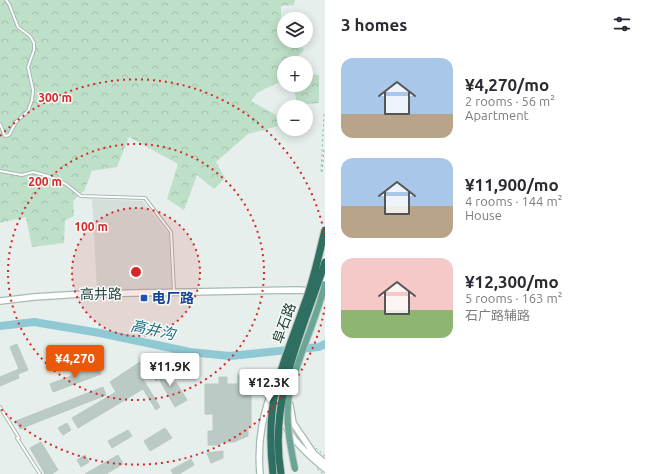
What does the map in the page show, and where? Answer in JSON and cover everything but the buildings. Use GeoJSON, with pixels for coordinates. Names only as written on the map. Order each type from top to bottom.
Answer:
{"type":"FeatureCollection","features":[{"type":"Feature","properties":{"kind":"highway","name":"阜石路"},"geometry":{"type":"LineString","coordinates":[[273,474],[270,434],[271,414],[275,391],[282,366],[306,302],[325,230]]}},
{"type":"Feature","properties":{"kind":"highway","name":"阜石路"},"geometry":{"type":"LineString","coordinates":[[281,474],[278,421],[282,391],[325,262]]}},
{"type":"Feature","properties":{"kind":"main road"},"geometry":{"type":"LineString","coordinates":[[295,468],[290,449],[288,427],[289,396],[297,368],[320,305],[325,284]]}},
{"type":"Feature","properties":{"kind":"street"},"geometry":{"type":"LineString","coordinates":[[325,225],[318,262],[283,359],[277,387],[280,412],[284,424],[310,456],[325,469]]}},
{"type":"Feature","properties":{"kind":"street"},"geometry":{"type":"LineString","coordinates":[[325,274],[321,291],[298,357],[289,400],[293,423],[314,454],[325,463]]}},
{"type":"Feature","properties":{"kind":"street","name":"高井路"},"geometry":{"type":"LineString","coordinates":[[0,301],[76,294],[321,291]]}},
{"type":"Feature","properties":{"kind":"street"},"geometry":{"type":"LineString","coordinates":[[260,474],[259,455],[262,423],[267,401],[281,366]]}},
{"type":"Feature","properties":{"kind":"street"},"geometry":{"type":"LineString","coordinates":[[263,474],[261,448],[265,416],[267,412],[280,412]]}},
{"type":"Feature","properties":{"kind":"lane"},"geometry":{"type":"LineString","coordinates":[[0,124],[5,136],[9,135],[16,122],[28,111],[32,100],[33,90],[28,67],[34,50],[34,43],[30,36],[18,27],[6,0]]}},
{"type":"Feature","properties":{"kind":"lane"},"geometry":{"type":"LineString","coordinates":[[0,171],[22,175],[33,172],[48,176],[66,184],[81,196],[145,198],[171,232],[174,292]]}},
{"type":"Feature","properties":{"kind":"lane"},"geometry":{"type":"LineString","coordinates":[[0,407],[19,438],[17,438],[40,474]]}},
{"type":"Feature","properties":{"kind":"path"},"geometry":{"type":"LineString","coordinates":[[324,150],[322,172],[321,164],[325,113]]}},
{"type":"Feature","properties":{"kind":"shaded area"},"geometry":{"type":"Polygon","coordinates":[[[92,199],[143,201],[169,234],[172,290],[97,291],[92,199]]]}},
{"type":"Feature","properties":{"kind":"green space"},"geometry":{"type":"Polygon","coordinates":[[[0,0],[295,0],[294,5],[281,6],[281,12],[277,12],[277,48],[303,48],[304,50],[298,56],[277,56],[277,83],[257,93],[251,101],[276,115],[277,126],[248,134],[216,162],[225,178],[214,189],[197,175],[184,210],[167,199],[178,164],[129,137],[117,167],[92,171],[84,191],[73,201],[74,216],[65,220],[64,243],[32,247],[26,217],[0,223],[0,0]]]}},
{"type":"Feature","properties":{"kind":"green space"},"geometry":{"type":"Polygon","coordinates":[[[313,74],[319,75],[319,103],[313,104],[313,100],[296,100],[295,92],[313,92],[313,74]]]}},
{"type":"Feature","properties":{"kind":"waterway","name":"高井沟"},"geometry":{"type":"LineString","coordinates":[[0,326],[34,322],[100,333],[190,352],[230,356],[319,347],[325,344]]}},
{"type":"Feature","properties":{"kind":"place","name":"电厂路"},"geometry":{"type":"Point","coordinates":[144,298]}}]}
